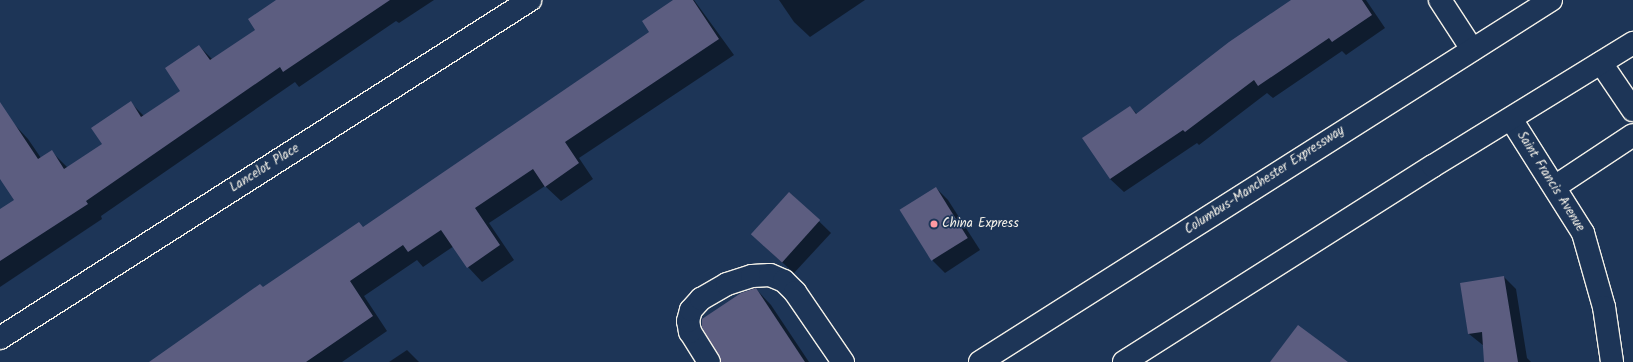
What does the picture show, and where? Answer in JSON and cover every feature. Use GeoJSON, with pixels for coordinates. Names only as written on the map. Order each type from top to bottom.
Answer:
{"type":"FeatureCollection","features":[{"type":"Feature","properties":{"kind":"main road","name":"Lancelot Place"},"geometry":{"type":"LineString","coordinates":[[0,338],[530,0]]}},
{"type":"Feature","properties":{"kind":"main road"},"geometry":{"type":"LineString","coordinates":[[1440,0],[1472,49]]}},
{"type":"Feature","properties":{"kind":"main road","name":"Columbus-Manchester Expressway"},"geometry":{"type":"LineString","coordinates":[[980,362],[1551,0]]}},
{"type":"Feature","properties":{"kind":"main road"},"geometry":{"type":"LineString","coordinates":[[1124,362],[1633,43]]}},
{"type":"Feature","properties":{"kind":"main road"},"geometry":{"type":"LineString","coordinates":[[1601,63],[1633,110]]}},
{"type":"Feature","properties":{"kind":"main road","name":"Saint Francis Avenue"},"geometry":{"type":"LineString","coordinates":[[1511,119],[1556,186],[1583,233],[1604,307],[1612,362]]}},
{"type":"Feature","properties":{"kind":"main road"},"geometry":{"type":"LineString","coordinates":[[1556,186],[1633,135]]}},
{"type":"Feature","properties":{"kind":"main road"},"geometry":{"type":"LineString","coordinates":[[709,362],[690,332],[688,321],[691,310],[701,299],[727,284],[752,276],[770,274],[784,281],[795,292],[844,362]]}},
{"type":"Feature","properties":{"kind":"building"},"geometry":{"type":"Polygon","coordinates":[[[276,0],[390,0],[283,72],[280,67],[86,201],[88,204],[0,261],[0,209],[14,200],[0,179],[0,102],[38,159],[52,150],[64,169],[102,144],[91,128],[131,101],[141,117],[180,91],[165,68],[199,45],[210,60],[255,30],[248,19],[276,0]]]}},
{"type":"Feature","properties":{"kind":"building"},"geometry":{"type":"Polygon","coordinates":[[[673,0],[693,0],[719,39],[565,142],[579,163],[545,187],[533,169],[475,208],[500,245],[467,268],[441,230],[408,252],[403,245],[350,281],[373,316],[306,362],[149,362],[260,284],[263,287],[359,222],[363,227],[649,32],[642,21],[673,0]]]}},
{"type":"Feature","properties":{"kind":"building"},"geometry":{"type":"Polygon","coordinates":[[[1291,0],[1362,0],[1372,15],[1332,42],[1329,38],[1258,86],[1254,80],[1185,132],[1183,130],[1110,179],[1082,138],[1130,106],[1136,114],[1229,42],[1291,0]]]}},
{"type":"Feature","properties":{"kind":"building","name":"China Express"},"geometry":{"type":"Polygon","coordinates":[[[936,187],[968,238],[931,261],[900,210],[936,187]]]}},
{"type":"Feature","properties":{"kind":"building"},"geometry":{"type":"Polygon","coordinates":[[[789,192],[820,220],[782,262],[751,234],[789,192]]]}},
{"type":"Feature","properties":{"kind":"building"},"geometry":{"type":"Polygon","coordinates":[[[1504,276],[1518,362],[1484,362],[1482,332],[1468,334],[1460,283],[1504,276]]]}},
{"type":"Feature","properties":{"kind":"building"},"geometry":{"type":"Polygon","coordinates":[[[756,288],[805,362],[721,362],[702,327],[702,319],[741,293],[756,288]]]}},
{"type":"Feature","properties":{"kind":"building"},"geometry":{"type":"Polygon","coordinates":[[[1298,325],[1348,362],[1270,362],[1298,325]]]}},
{"type":"Feature","properties":{"kind":"place","name":"China Express"},"geometry":{"type":"Point","coordinates":[934,224]}}]}
